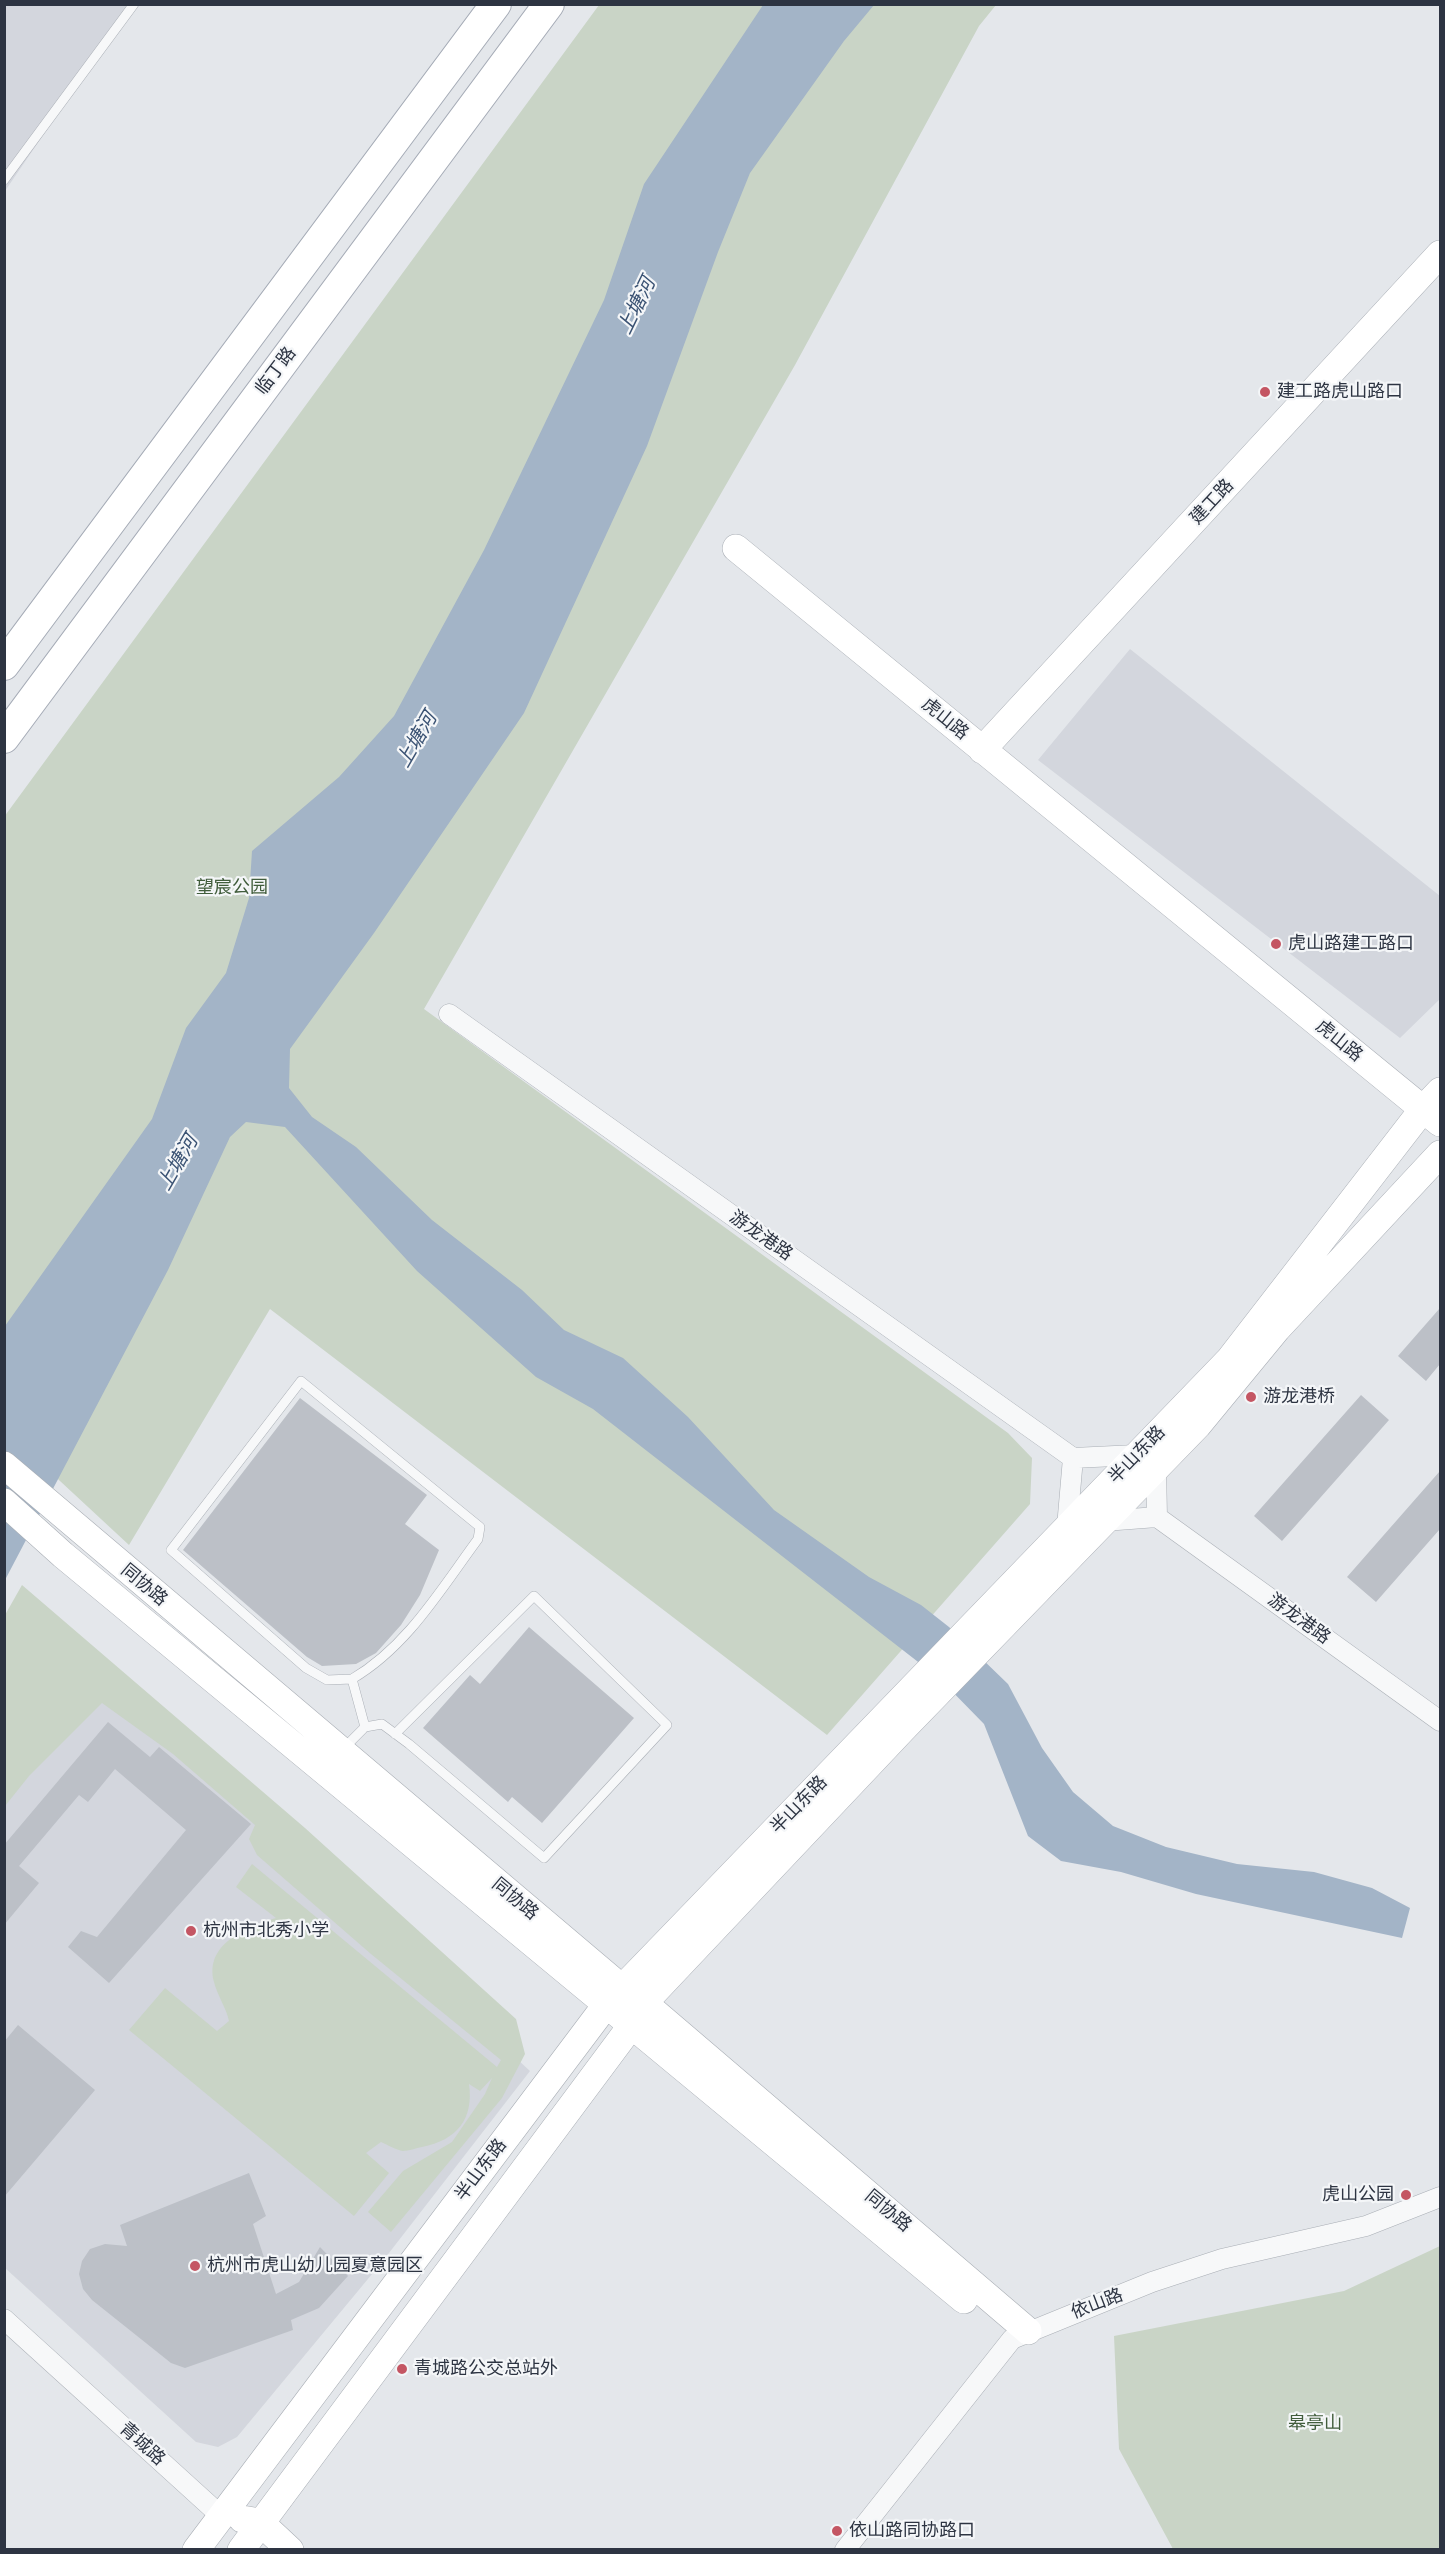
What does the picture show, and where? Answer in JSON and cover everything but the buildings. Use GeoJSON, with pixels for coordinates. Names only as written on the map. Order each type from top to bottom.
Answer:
{"type":"FeatureCollection","features":[{"type":"Feature","properties":{"kind":"main road"},"geometry":{"type":"LineString","coordinates":[[4,665],[496,4]]}},
{"type":"Feature","properties":{"kind":"main road","name":"临丁路"},"geometry":{"type":"LineString","coordinates":[[4,738],[549,4]]}},
{"type":"Feature","properties":{"kind":"main road","name":"建工路"},"geometry":{"type":"LineString","coordinates":[[982,750],[1440,254]]}},
{"type":"Feature","properties":{"kind":"main road","name":"虎山路"},"geometry":{"type":"LineString","coordinates":[[736,548],[1238,958],[1435,1108]]}},
{"type":"Feature","properties":{"kind":"main road","name":"半山东路"},"geometry":{"type":"LineString","coordinates":[[196,2550],[220,2515],[624,1999],[974,1640],[1104,1521],[1146,1461],[1435,1108]]}},
{"type":"Feature","properties":{"kind":"main road","name":"半山东路"},"geometry":{"type":"LineString","coordinates":[[974,1640],[1067,1527],[1238,1379],[1276,1329],[1440,1154]]}},
{"type":"Feature","properties":{"kind":"main road","name":"同协路"},"geometry":{"type":"LineString","coordinates":[[4,1465],[340,1752],[624,1999],[1020,2335]]}},
{"type":"Feature","properties":{"kind":"main road","name":"同协路"},"geometry":{"type":"LineString","coordinates":[[4,1502],[63,1556],[624,1999]]}},
{"type":"Feature","properties":{"kind":"main road","name":"半山东路"},"geometry":{"type":"LineString","coordinates":[[241,2550],[631,2026],[624,1999]]}},
{"type":"Feature","properties":{"kind":"main road","name":"同协路"},"geometry":{"type":"LineString","coordinates":[[631,2026],[1020,2335]]}},
{"type":"Feature","properties":{"kind":"main road"},"geometry":{"type":"LineString","coordinates":[[220,2515],[260,2522],[290,2550]]}},
{"type":"Feature","properties":{"kind":"street","name":"游龙港路"},"geometry":{"type":"LineString","coordinates":[[449,1014],[1073,1458]]}},
{"type":"Feature","properties":{"kind":"street"},"geometry":{"type":"LineString","coordinates":[[1067,1527],[1073,1458],[1146,1461],[1157,1517],[1104,1521]]}},
{"type":"Feature","properties":{"kind":"street","name":"游龙港路"},"geometry":{"type":"LineString","coordinates":[[1157,1517],[1440,1721]]}},
{"type":"Feature","properties":{"kind":"street","name":"依山路"},"geometry":{"type":"LineString","coordinates":[[1020,2335],[1152,2282],[1222,2259],[1366,2226],[1440,2197]]}},
{"type":"Feature","properties":{"kind":"street","name":"青城路"},"geometry":{"type":"LineString","coordinates":[[4,2319],[220,2515]]}},
{"type":"Feature","properties":{"kind":"street"},"geometry":{"type":"LineString","coordinates":[[845,2550],[1020,2335]]}},
{"type":"Feature","properties":{"kind":"lane"},"geometry":{"type":"LineString","coordinates":[[4,180],[134,4]]}},
{"type":"Feature","properties":{"kind":"lane"},"geometry":{"type":"LineString","coordinates":[[301,1381],[480,1527],[478,1539],[411,1630],[376,1665],[352,1679],[327,1680],[306,1668],[171,1550],[301,1381]]}},
{"type":"Feature","properties":{"kind":"lane"},"geometry":{"type":"LineString","coordinates":[[340,1752],[365,1727],[382,1724],[544,1858],[667,1725],[534,1596],[395,1734]]}},
{"type":"Feature","properties":{"kind":"lane"},"geometry":{"type":"LineString","coordinates":[[352,1679],[365,1727]]}},
{"type":"Feature","properties":{"kind":"shaded area"},"geometry":{"type":"Polygon","coordinates":[[[5,5],[132,5],[5,191],[5,5]]]}},
{"type":"Feature","properties":{"kind":"shaded area"},"geometry":{"type":"Polygon","coordinates":[[[1130,649],[1440,896],[1440,999],[1400,1038],[1038,760],[1130,649]]]}},
{"type":"Feature","properties":{"kind":"shaded area","name":"杭州市北秀小学"},"geometry":{"type":"Polygon","coordinates":[[[102,1677],[530,2071],[382,2262],[237,2437],[218,2447],[196,2442],[5,2268],[4,1792],[102,1677]]]}},
{"type":"Feature","properties":{"kind":"green space","name":"望宸公园"},"geometry":{"type":"Polygon","coordinates":[[[599,5],[996,5],[979,26],[795,365],[424,1009],[1008,1433],[1032,1458],[1030,1504],[827,1735],[270,1309],[129,1545],[5,1430],[4,817],[599,5]]]}},
{"type":"Feature","properties":{"kind":"green space"},"geometry":{"type":"Polygon","coordinates":[[[22,1585],[305,1828],[516,2019],[525,2054],[502,2098],[391,2232],[368,2212],[403,2171],[452,2142],[485,2094],[492,2078],[480,2091],[469,2084],[469,2108],[466,2117],[461,2126],[445,2139],[403,2151],[381,2142],[366,2153],[389,2173],[354,2216],[129,2030],[165,1988],[217,2031],[229,2021],[214,1982],[213,1968],[216,1957],[222,1947],[241,1932],[276,1918],[236,1887],[252,1864],[497,2067],[501,2060],[371,1954],[257,1855],[249,1839],[255,1825],[173,1754],[102,1703],[29,1776],[5,1806],[5,1615],[22,1585]]]}},
{"type":"Feature","properties":{"kind":"green space","name":"皋亭山"},"geometry":{"type":"Polygon","coordinates":[[[1440,2246],[1440,2549],[1173,2549],[1119,2449],[1114,2336],[1344,2291],[1440,2246]]]}},
{"type":"Feature","properties":{"kind":"water","name":"上塘河"},"geometry":{"type":"Polygon","coordinates":[[[763,5],[874,5],[844,41],[750,173],[718,252],[647,446],[524,713],[374,933],[290,1049],[289,1088],[312,1117],[356,1147],[432,1220],[522,1290],[564,1330],[623,1358],[688,1417],[774,1510],[869,1577],[921,1605],[949,1627],[1008,1684],[1042,1748],[1073,1792],[1113,1826],[1166,1847],[1237,1864],[1314,1872],[1372,1888],[1410,1908],[1402,1938],[1196,1894],[1121,1872],[1061,1861],[1028,1836],[984,1724],[940,1679],[593,1409],[536,1377],[417,1271],[285,1127],[246,1122],[230,1137],[168,1270],[5,1580],[5,1326],[152,1119],[186,1028],[226,973],[249,898],[252,851],[339,777],[394,716],[484,550],[604,300],[644,184],[763,5]]]}},
{"type":"Feature","properties":{"kind":"place","name":"建工路虎山路口"},"geometry":{"type":"Point","coordinates":[1265,392]}},
{"type":"Feature","properties":{"kind":"place","name":"虎山路建工路口"},"geometry":{"type":"Point","coordinates":[1276,944]}},
{"type":"Feature","properties":{"kind":"place","name":"游龙港桥"},"geometry":{"type":"Point","coordinates":[1251,1397]}},
{"type":"Feature","properties":{"kind":"place","name":"杭州市北秀小学"},"geometry":{"type":"Point","coordinates":[191,1931]}},
{"type":"Feature","properties":{"kind":"place","name":"虎山公园"},"geometry":{"type":"Point","coordinates":[1406,2195]}},
{"type":"Feature","properties":{"kind":"place","name":"杭州市虎山幼儿园夏意园区"},"geometry":{"type":"Point","coordinates":[195,2266]}},
{"type":"Feature","properties":{"kind":"place","name":"青城路公交总站外"},"geometry":{"type":"Point","coordinates":[402,2369]}},
{"type":"Feature","properties":{"kind":"place","name":"依山路同协路口"},"geometry":{"type":"Point","coordinates":[837,2531]}}]}
